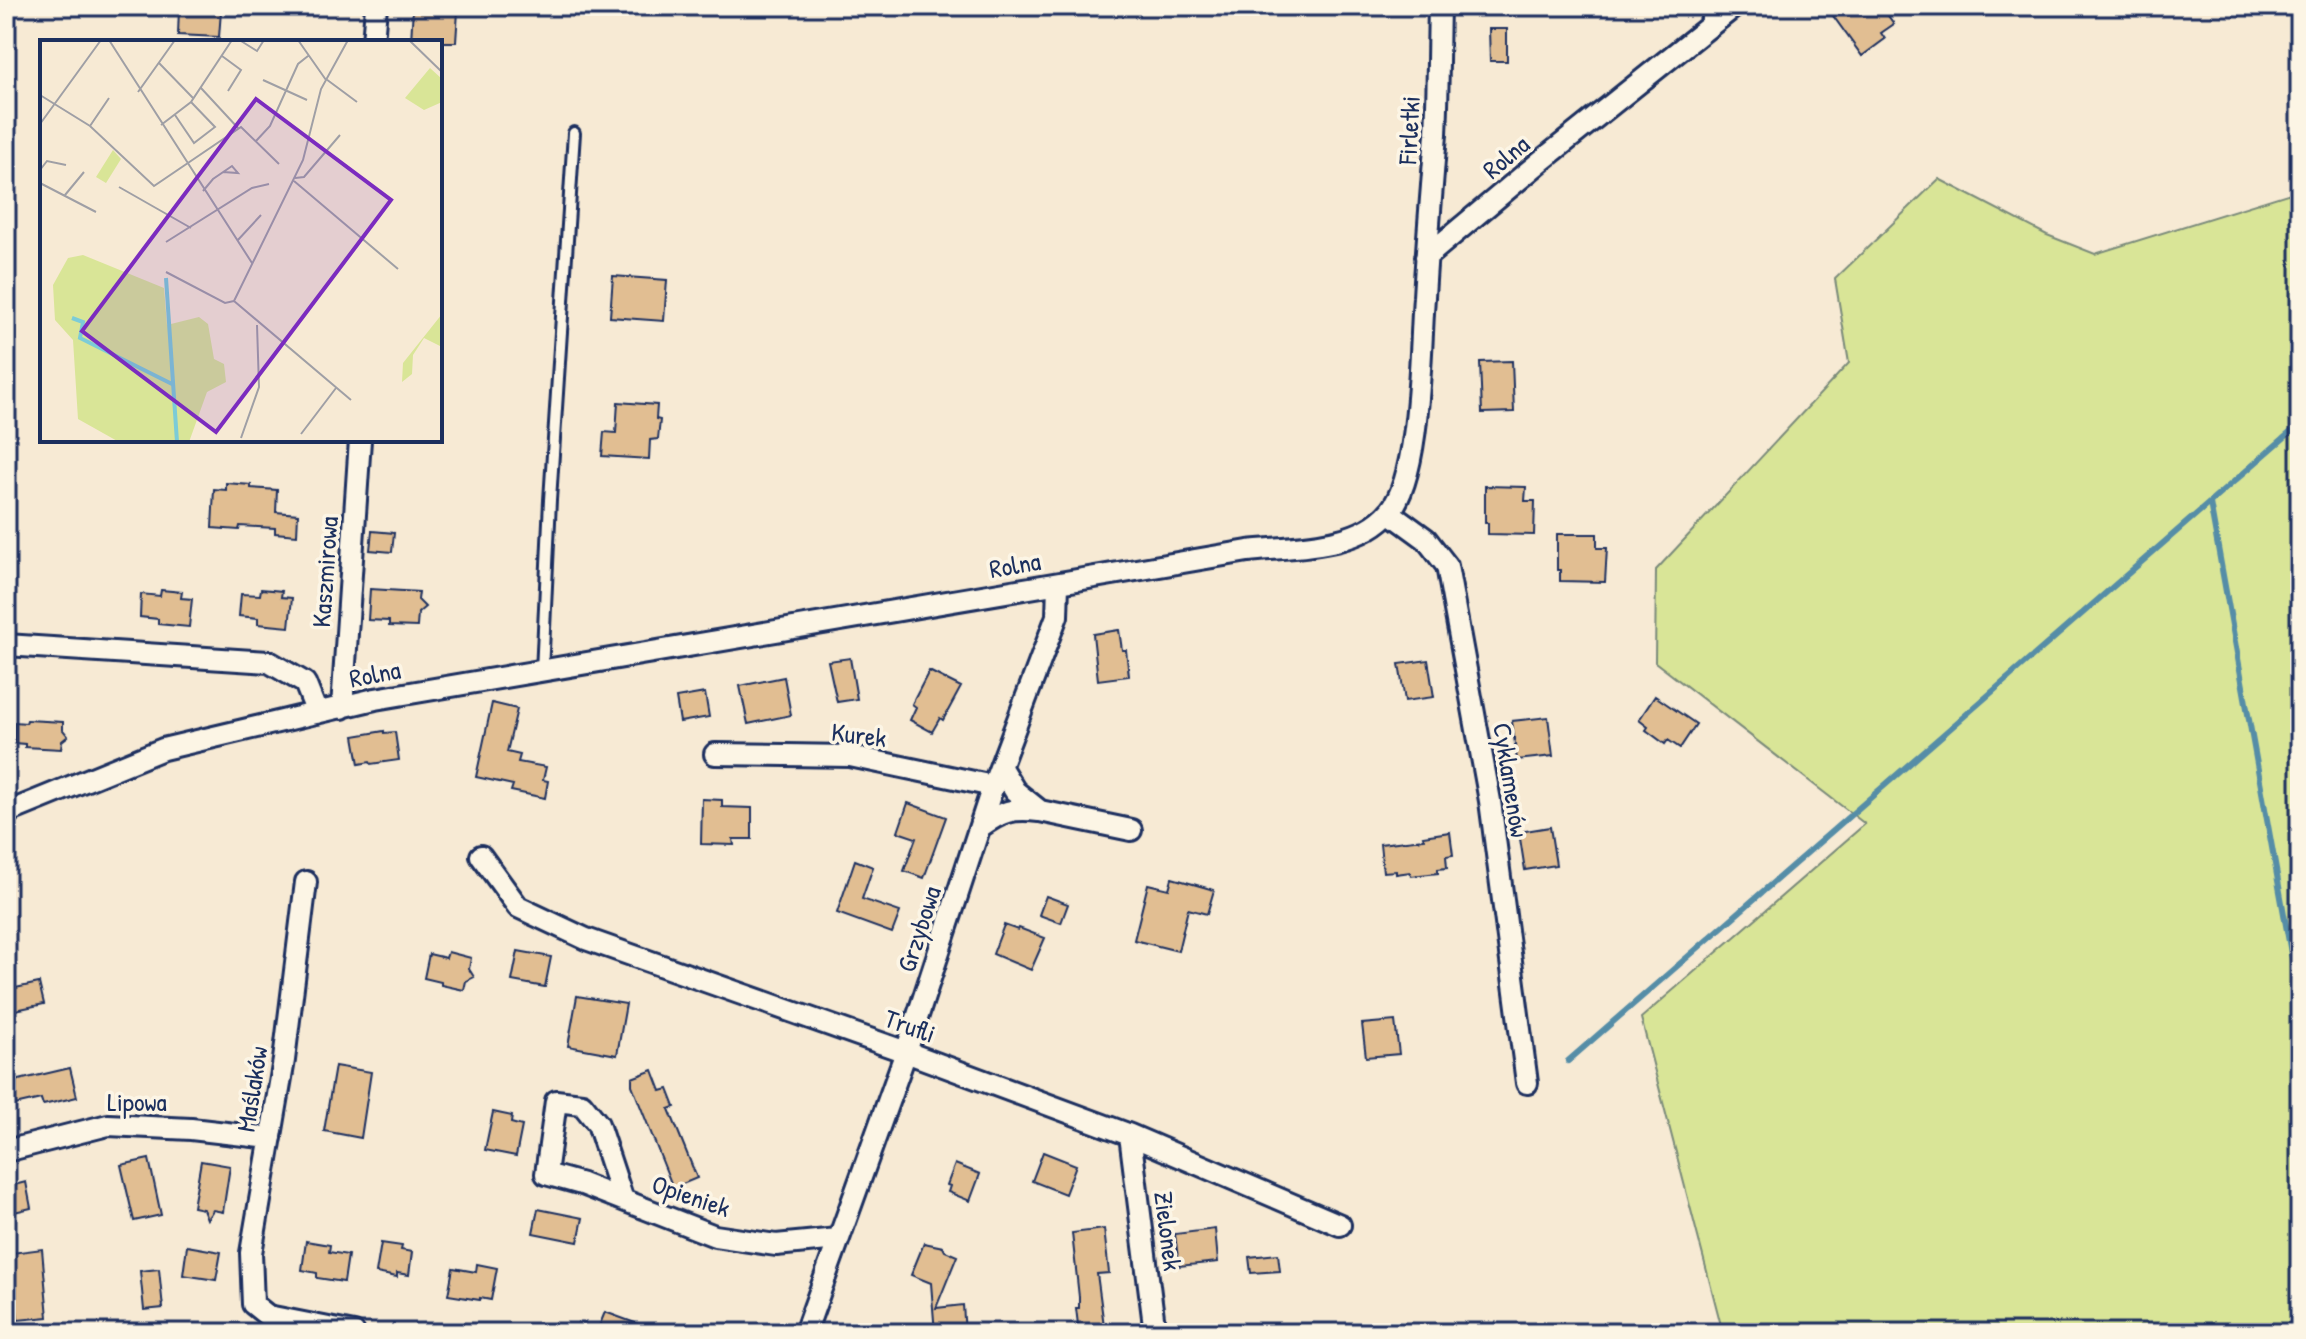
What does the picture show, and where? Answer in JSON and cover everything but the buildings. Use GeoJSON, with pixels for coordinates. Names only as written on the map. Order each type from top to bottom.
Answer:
{"type":"FeatureCollection","features":[{"type":"Feature","properties":{"kind":"street"},"geometry":{"type":"LineString","coordinates":[[373,40],[376,6]]}},
{"type":"Feature","properties":{"kind":"street","name":"Firletki"},"geometry":{"type":"LineString","coordinates":[[1426,257],[1436,131],[1439,6]]}},
{"type":"Feature","properties":{"kind":"street","name":"Rolna"},"geometry":{"type":"LineString","coordinates":[[6,813],[163,749],[375,699],[1248,551],[1352,537],[1371,528],[1389,512],[1402,490],[1409,465],[1426,257],[1735,6]]}},
{"type":"Feature","properties":{"kind":"street","name":"Kaszmirowa"},"geometry":{"type":"LineString","coordinates":[[342,708],[360,442]]}},
{"type":"Feature","properties":{"kind":"street","name":"Cyklamenów"},"geometry":{"type":"LineString","coordinates":[[1389,512],[1426,539],[1447,566],[1490,801],[1527,1083]]}},
{"type":"Feature","properties":{"kind":"street","name":"Grzybowa"},"geometry":{"type":"LineString","coordinates":[[805,1333],[906,1052],[997,777],[1057,616],[1058,584]]}},
{"type":"Feature","properties":{"kind":"street"},"geometry":{"type":"LineString","coordinates":[[6,645],[269,662],[305,683],[317,713]]}},
{"type":"Feature","properties":{"kind":"street","name":"Kurek"},"geometry":{"type":"LineString","coordinates":[[715,754],[850,756],[997,777]]}},
{"type":"Feature","properties":{"kind":"street"},"geometry":{"type":"LineString","coordinates":[[997,777],[1040,811]]}},
{"type":"Feature","properties":{"kind":"street"},"geometry":{"type":"LineString","coordinates":[[980,827],[998,814],[1018,809],[1131,830]]}},
{"type":"Feature","properties":{"kind":"street","name":"Trufli"},"geometry":{"type":"LineString","coordinates":[[481,856],[518,907],[586,939],[1130,1135],[1340,1225]]}},
{"type":"Feature","properties":{"kind":"street","name":"Maślaków"},"geometry":{"type":"LineString","coordinates":[[260,1318],[251,1253],[284,1060],[306,882]]}},
{"type":"Feature","properties":{"kind":"street","name":"Opieniek"},"geometry":{"type":"LineString","coordinates":[[623,1200],[598,1124],[582,1104],[556,1101],[546,1174],[582,1184],[715,1236],[776,1245],[838,1239]]}},
{"type":"Feature","properties":{"kind":"street","name":"Lipowa"},"geometry":{"type":"LineString","coordinates":[[6,1151],[108,1125],[191,1129],[271,1138]]}},
{"type":"Feature","properties":{"kind":"street","name":"Zielonek"},"geometry":{"type":"LineString","coordinates":[[1130,1135],[1155,1333]]}},
{"type":"Feature","properties":{"kind":"street"},"geometry":{"type":"LineString","coordinates":[[260,1318],[354,1333]]}},
{"type":"Feature","properties":{"kind":"lane"},"geometry":{"type":"LineString","coordinates":[[1707,6],[1707,28]]}},
{"type":"Feature","properties":{"kind":"lane"},"geometry":{"type":"LineString","coordinates":[[542,672],[574,133]]}},
{"type":"Feature","properties":{"kind":"green space"},"geometry":{"type":"Polygon","coordinates":[[[1939,179],[2047,235],[2095,254],[2300,190],[2300,1333],[1723,1333],[1641,1018],[1865,824],[1655,662],[1656,570],[1849,363],[1835,279],[1939,179]]]}},
{"type":"Feature","properties":{"kind":"waterway"},"geometry":{"type":"LineString","coordinates":[[1568,1061],[2300,424]]}},
{"type":"Feature","properties":{"kind":"waterway"},"geometry":{"type":"LineString","coordinates":[[2210,503],[2300,1003]]}}]}
